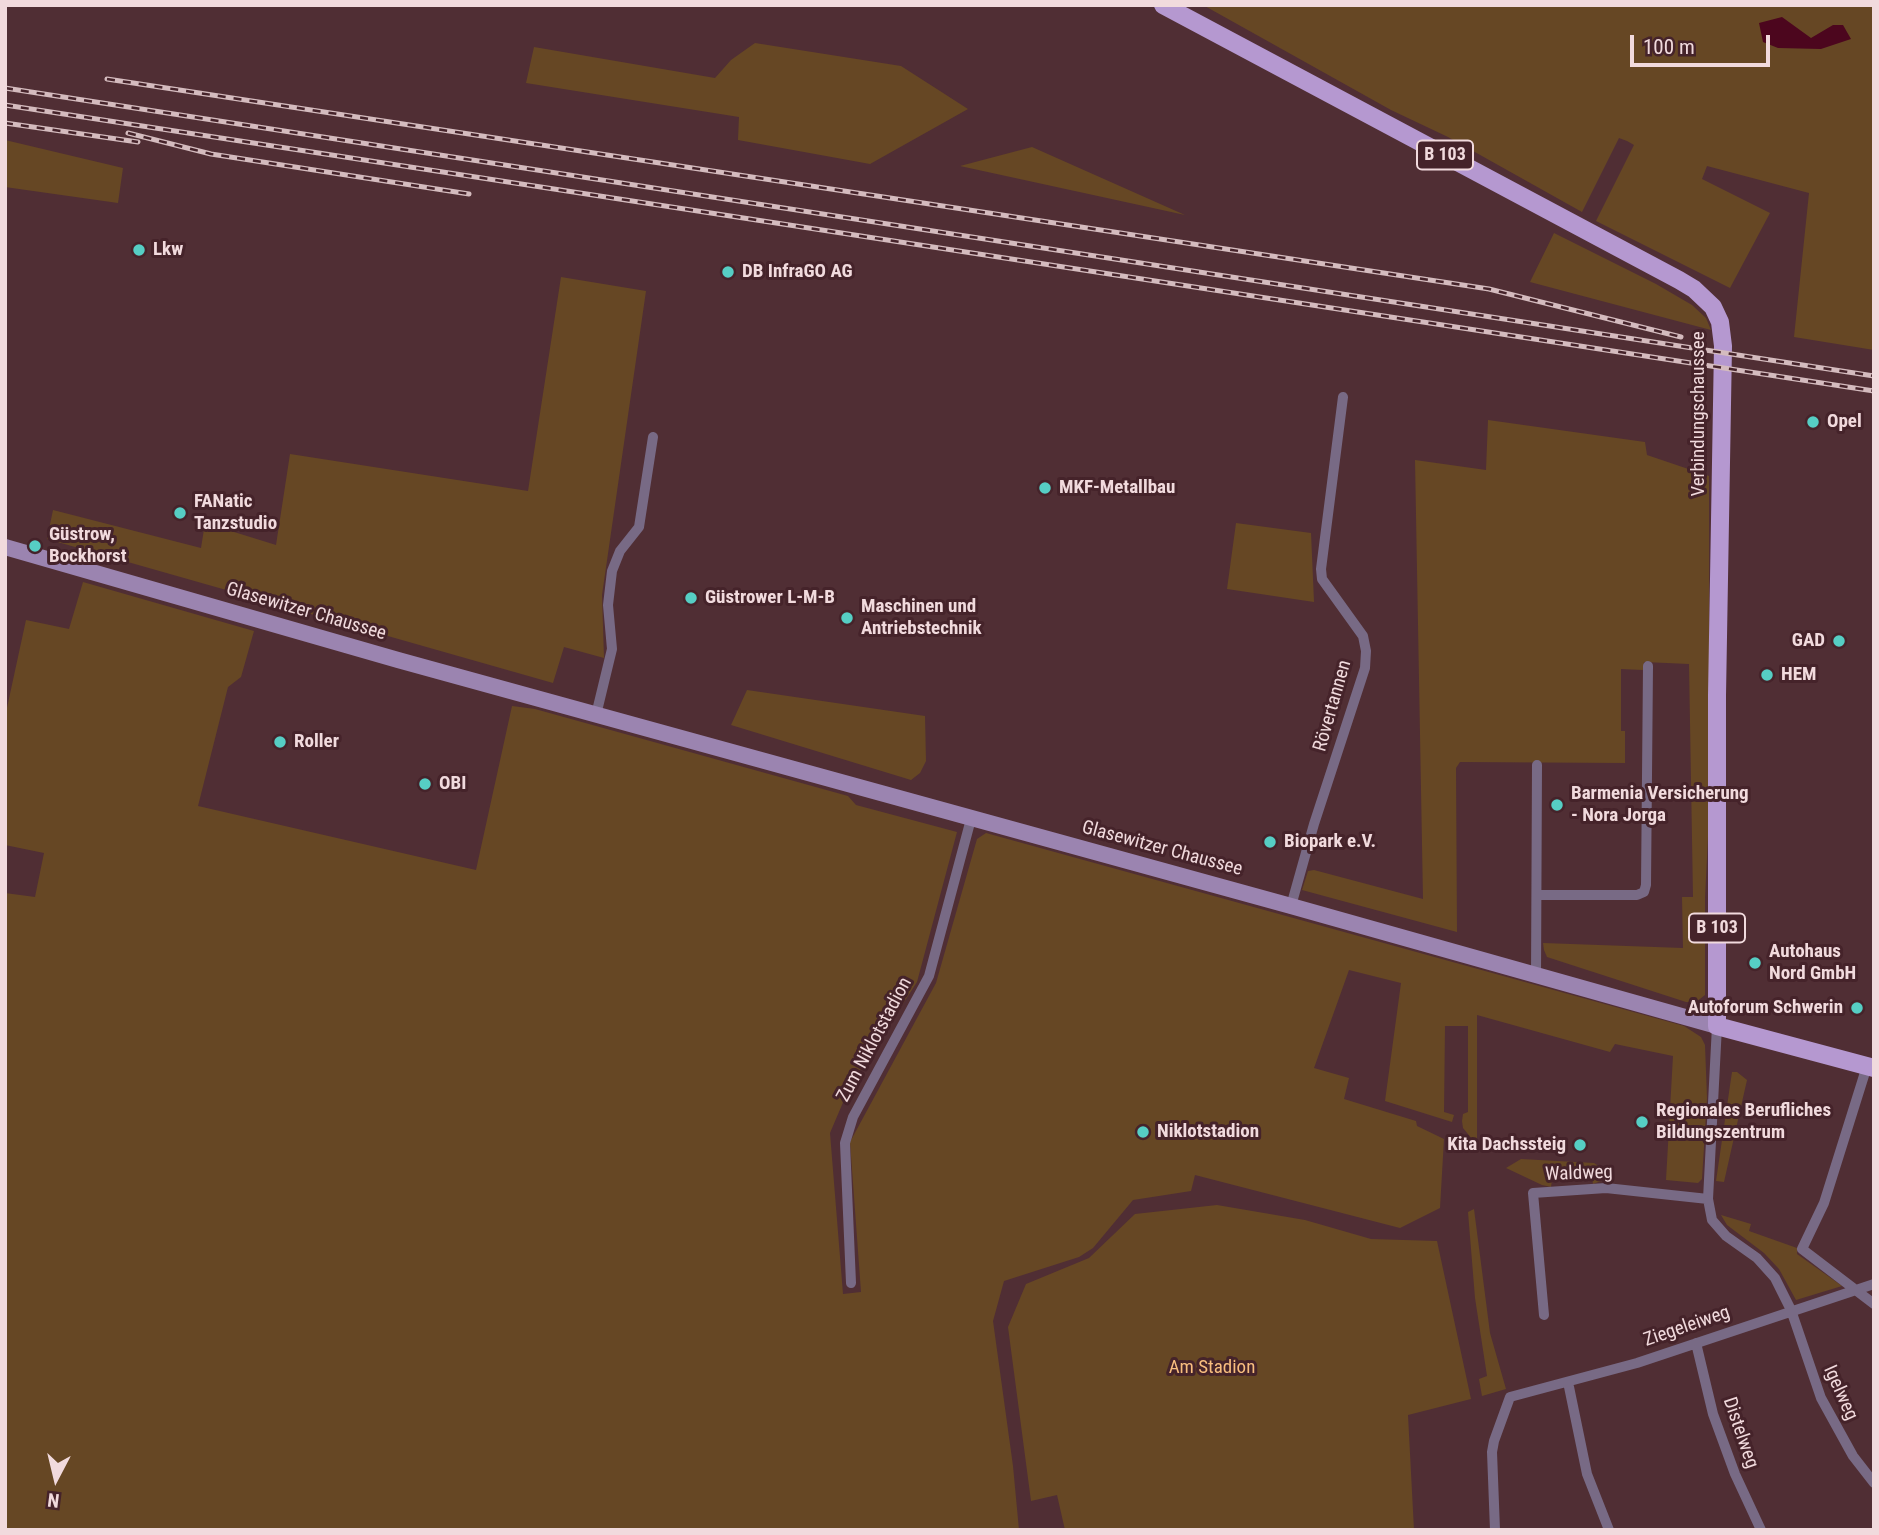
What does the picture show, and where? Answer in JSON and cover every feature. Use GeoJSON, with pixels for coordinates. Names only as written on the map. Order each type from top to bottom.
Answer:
{"type":"FeatureCollection","features":[{"type":"Feature","properties":{"kind":"main road","name":"Verbindungschaussee"},"geometry":{"type":"LineString","coordinates":[[1163,5],[1679,280],[1705,298],[1718,316],[1723,346],[1717,695],[1717,1026]]}},
{"type":"Feature","properties":{"kind":"main road","name":"Glasewitzer Chaussee"},"geometry":{"type":"LineString","coordinates":[[5,547],[596,715],[1717,1026]]}},
{"type":"Feature","properties":{"kind":"main road"},"geometry":{"type":"LineString","coordinates":[[1717,1026],[1870,1067]]}},
{"type":"Feature","properties":{"kind":"street","name":"Rövertannen"},"geometry":{"type":"LineString","coordinates":[[1291,906],[1314,824],[1365,668],[1363,636],[1322,579],[1321,569],[1343,397]]}},
{"type":"Feature","properties":{"kind":"street"},"geometry":{"type":"LineString","coordinates":[[596,715],[612,649],[608,605],[612,572],[620,551],[639,527],[653,437]]}},
{"type":"Feature","properties":{"kind":"street"},"geometry":{"type":"LineString","coordinates":[[1537,895],[1637,895],[1644,892],[1648,667]]}},
{"type":"Feature","properties":{"kind":"street"},"geometry":{"type":"LineString","coordinates":[[1536,976],[1537,765]]}},
{"type":"Feature","properties":{"kind":"street","name":"Zum Niklotstadion"},"geometry":{"type":"LineString","coordinates":[[851,1283],[845,1143],[853,1117],[929,976],[971,819]]}},
{"type":"Feature","properties":{"kind":"street"},"geometry":{"type":"LineString","coordinates":[[1717,1026],[1708,1199],[1712,1220],[1726,1236],[1757,1258],[1775,1278],[1791,1310]]}},
{"type":"Feature","properties":{"kind":"street"},"geometry":{"type":"LineString","coordinates":[[1870,1067],[1824,1203],[1802,1249],[1874,1304]]}},
{"type":"Feature","properties":{"kind":"street","name":"Waldweg"},"geometry":{"type":"LineString","coordinates":[[1544,1315],[1532,1193],[1606,1188],[1708,1199]]}},
{"type":"Feature","properties":{"kind":"street","name":"Ziegeleiweg"},"geometry":{"type":"LineString","coordinates":[[1495,1530],[1492,1452],[1510,1397],[1696,1343],[1874,1284]]}},
{"type":"Feature","properties":{"kind":"street","name":"Igelweg"},"geometry":{"type":"LineString","coordinates":[[1791,1310],[1821,1398],[1853,1456],[1874,1483]]}},
{"type":"Feature","properties":{"kind":"street","name":"Distelweg"},"geometry":{"type":"LineString","coordinates":[[1696,1343],[1713,1415],[1735,1474],[1761,1530]]}},
{"type":"Feature","properties":{"kind":"street"},"geometry":{"type":"LineString","coordinates":[[1567,1382],[1587,1474],[1609,1530]]}},
{"type":"Feature","properties":{"kind":"green space"},"geometry":{"type":"Polygon","coordinates":[[[1203,5],[1874,5],[1874,350],[1794,337],[1809,193],[1707,166],[1702,179],[1770,213],[1730,288],[1596,221],[1634,145],[1627,141],[1619,138],[1582,212],[1203,5]]]}},
{"type":"Feature","properties":{"kind":"green space"},"geometry":{"type":"Polygon","coordinates":[[[755,43],[901,66],[968,109],[870,164],[738,140],[739,117],[526,83],[534,47],[715,78],[731,60],[755,43]]]}},
{"type":"Feature","properties":{"kind":"green space"},"geometry":{"type":"Polygon","coordinates":[[[5,140],[123,168],[118,203],[5,187],[5,140]]]}},
{"type":"Feature","properties":{"kind":"green space"},"geometry":{"type":"Polygon","coordinates":[[[1032,147],[1185,215],[960,166],[1032,147]]]}},
{"type":"Feature","properties":{"kind":"green space"},"geometry":{"type":"Polygon","coordinates":[[[1554,233],[1692,305],[1706,318],[1711,330],[1530,282],[1554,233]]]}},
{"type":"Feature","properties":{"kind":"green space"},"geometry":{"type":"Polygon","coordinates":[[[561,277],[646,291],[602,595],[604,658],[564,647],[553,683],[47,539],[53,510],[201,548],[205,523],[276,545],[290,454],[528,491],[561,277]]]}},
{"type":"Feature","properties":{"kind":"green space"},"geometry":{"type":"Polygon","coordinates":[[[1488,420],[1645,442],[1647,455],[1709,476],[1709,817],[1705,898],[1705,995],[1696,1002],[1686,1002],[1547,957],[1543,943],[1683,948],[1682,897],[1693,897],[1689,664],[1644,662],[1643,670],[1621,669],[1621,731],[1625,731],[1625,763],[1460,762],[1456,768],[1457,932],[1302,890],[1308,871],[1314,870],[1423,899],[1415,460],[1486,470],[1488,420]]]}},
{"type":"Feature","properties":{"kind":"green space"},"geometry":{"type":"Polygon","coordinates":[[[1236,523],[1311,533],[1314,602],[1227,589],[1236,523]]]}},
{"type":"Feature","properties":{"kind":"green space"},"geometry":{"type":"Polygon","coordinates":[[[83,582],[254,631],[241,677],[228,687],[198,806],[476,870],[512,706],[535,709],[848,796],[856,805],[957,832],[917,982],[850,1086],[830,1133],[843,1294],[861,1292],[850,1142],[936,983],[977,839],[986,833],[1684,1026],[1701,1037],[1705,1045],[1707,1098],[1702,1179],[1698,1183],[1666,1180],[1673,1056],[1615,1044],[1610,1052],[1477,1015],[1477,1145],[1463,1128],[1462,1121],[1463,1114],[1468,1112],[1468,1026],[1445,1026],[1444,1112],[1454,1115],[1452,1122],[1385,1101],[1401,983],[1349,970],[1314,1068],[1349,1078],[1344,1099],[1416,1121],[1417,1126],[1444,1139],[1440,1208],[1400,1228],[1195,1175],[1191,1191],[1133,1200],[1093,1248],[1079,1257],[1004,1281],[993,1321],[1019,1530],[5,1530],[5,893],[35,897],[44,853],[5,845],[5,717],[26,620],[69,629],[83,582]]]}},
{"type":"Feature","properties":{"kind":"green space"},"geometry":{"type":"Polygon","coordinates":[[[747,690],[925,716],[926,761],[920,773],[911,780],[731,725],[747,690]]]}},
{"type":"Feature","properties":{"kind":"green space"},"geometry":{"type":"Polygon","coordinates":[[[1732,1072],[1737,1072],[1747,1080],[1724,1182],[1716,1181],[1732,1072]]]}},
{"type":"Feature","properties":{"kind":"green space"},"geometry":{"type":"Polygon","coordinates":[[[1521,1159],[1594,1163],[1600,1167],[1601,1181],[1593,1184],[1592,1177],[1552,1180],[1551,1187],[1542,1185],[1506,1168],[1521,1159]]]}},
{"type":"Feature","properties":{"kind":"green space","name":"Am Stadion"},"geometry":{"type":"Polygon","coordinates":[[[1217,1205],[1305,1220],[1371,1239],[1437,1241],[1471,1399],[1408,1415],[1414,1530],[1065,1530],[1057,1495],[1031,1501],[1008,1327],[1026,1284],[1089,1258],[1135,1214],[1217,1205]]]}},
{"type":"Feature","properties":{"kind":"green space"},"geometry":{"type":"Polygon","coordinates":[[[1474,1209],[1490,1333],[1506,1389],[1482,1396],[1479,1379],[1487,1376],[1475,1298],[1468,1212],[1474,1209]]]}},
{"type":"Feature","properties":{"kind":"green space"},"geometry":{"type":"Polygon","coordinates":[[[1721,1215],[1751,1224],[1749,1231],[1797,1248],[1797,1254],[1842,1286],[1796,1300],[1779,1269],[1764,1253],[1727,1225],[1721,1215]]]}},
{"type":"Feature","properties":{"kind":"shaded area"},"geometry":{"type":"Polygon","coordinates":[[[1782,17],[1811,38],[1833,25],[1843,25],[1851,39],[1821,49],[1778,48],[1763,42],[1759,23],[1782,17]]]}},
{"type":"Feature","properties":{"kind":"railway"},"geometry":{"type":"LineString","coordinates":[[107,79],[1489,289],[1681,337]]}},
{"type":"Feature","properties":{"kind":"railway"},"geometry":{"type":"LineString","coordinates":[[5,88],[1874,376]]}},
{"type":"Feature","properties":{"kind":"railway"},"geometry":{"type":"LineString","coordinates":[[5,105],[1874,391]]}},
{"type":"Feature","properties":{"kind":"railway"},"geometry":{"type":"LineString","coordinates":[[5,123],[138,142]]}},
{"type":"Feature","properties":{"kind":"railway"},"geometry":{"type":"LineString","coordinates":[[128,133],[211,154],[469,194]]}},
{"type":"Feature","properties":{"kind":"place","name":"Lkw"},"geometry":{"type":"Point","coordinates":[139,250]}},
{"type":"Feature","properties":{"kind":"place","name":"DB InfraGO AG"},"geometry":{"type":"Point","coordinates":[728,272]}},
{"type":"Feature","properties":{"kind":"place","name":"Opel"},"geometry":{"type":"Point","coordinates":[1813,422]}},
{"type":"Feature","properties":{"kind":"place","name":"MKF-Metallbau"},"geometry":{"type":"Point","coordinates":[1045,488]}},
{"type":"Feature","properties":{"kind":"place","name":"FANatic Tanzstudio"},"geometry":{"type":"Point","coordinates":[180,513]}},
{"type":"Feature","properties":{"kind":"place","name":"Güstrow, Bockhorst"},"geometry":{"type":"Point","coordinates":[35,546]}},
{"type":"Feature","properties":{"kind":"place","name":"Güstrower L-M-B"},"geometry":{"type":"Point","coordinates":[691,598]}},
{"type":"Feature","properties":{"kind":"place","name":"Maschinen und Antriebstechnik"},"geometry":{"type":"Point","coordinates":[847,618]}},
{"type":"Feature","properties":{"kind":"place","name":"GAD"},"geometry":{"type":"Point","coordinates":[1839,641]}},
{"type":"Feature","properties":{"kind":"place","name":"HEM"},"geometry":{"type":"Point","coordinates":[1767,675]}},
{"type":"Feature","properties":{"kind":"place","name":"Roller"},"geometry":{"type":"Point","coordinates":[280,742]}},
{"type":"Feature","properties":{"kind":"place","name":"OBI"},"geometry":{"type":"Point","coordinates":[425,784]}},
{"type":"Feature","properties":{"kind":"place","name":"Barmenia Versicherung - Nora Jorga"},"geometry":{"type":"Point","coordinates":[1557,805]}},
{"type":"Feature","properties":{"kind":"place","name":"Biopark e.V."},"geometry":{"type":"Point","coordinates":[1270,842]}},
{"type":"Feature","properties":{"kind":"place","name":"Autohaus Nord GmbH"},"geometry":{"type":"Point","coordinates":[1755,963]}},
{"type":"Feature","properties":{"kind":"place","name":"Autoforum Schwerin"},"geometry":{"type":"Point","coordinates":[1857,1008]}},
{"type":"Feature","properties":{"kind":"place","name":"Regionales Berufliches Bildungszentrum"},"geometry":{"type":"Point","coordinates":[1642,1122]}},
{"type":"Feature","properties":{"kind":"place","name":"Niklotstadion"},"geometry":{"type":"Point","coordinates":[1143,1132]}},
{"type":"Feature","properties":{"kind":"place","name":"Kita Dachssteig"},"geometry":{"type":"Point","coordinates":[1580,1145]}}]}
